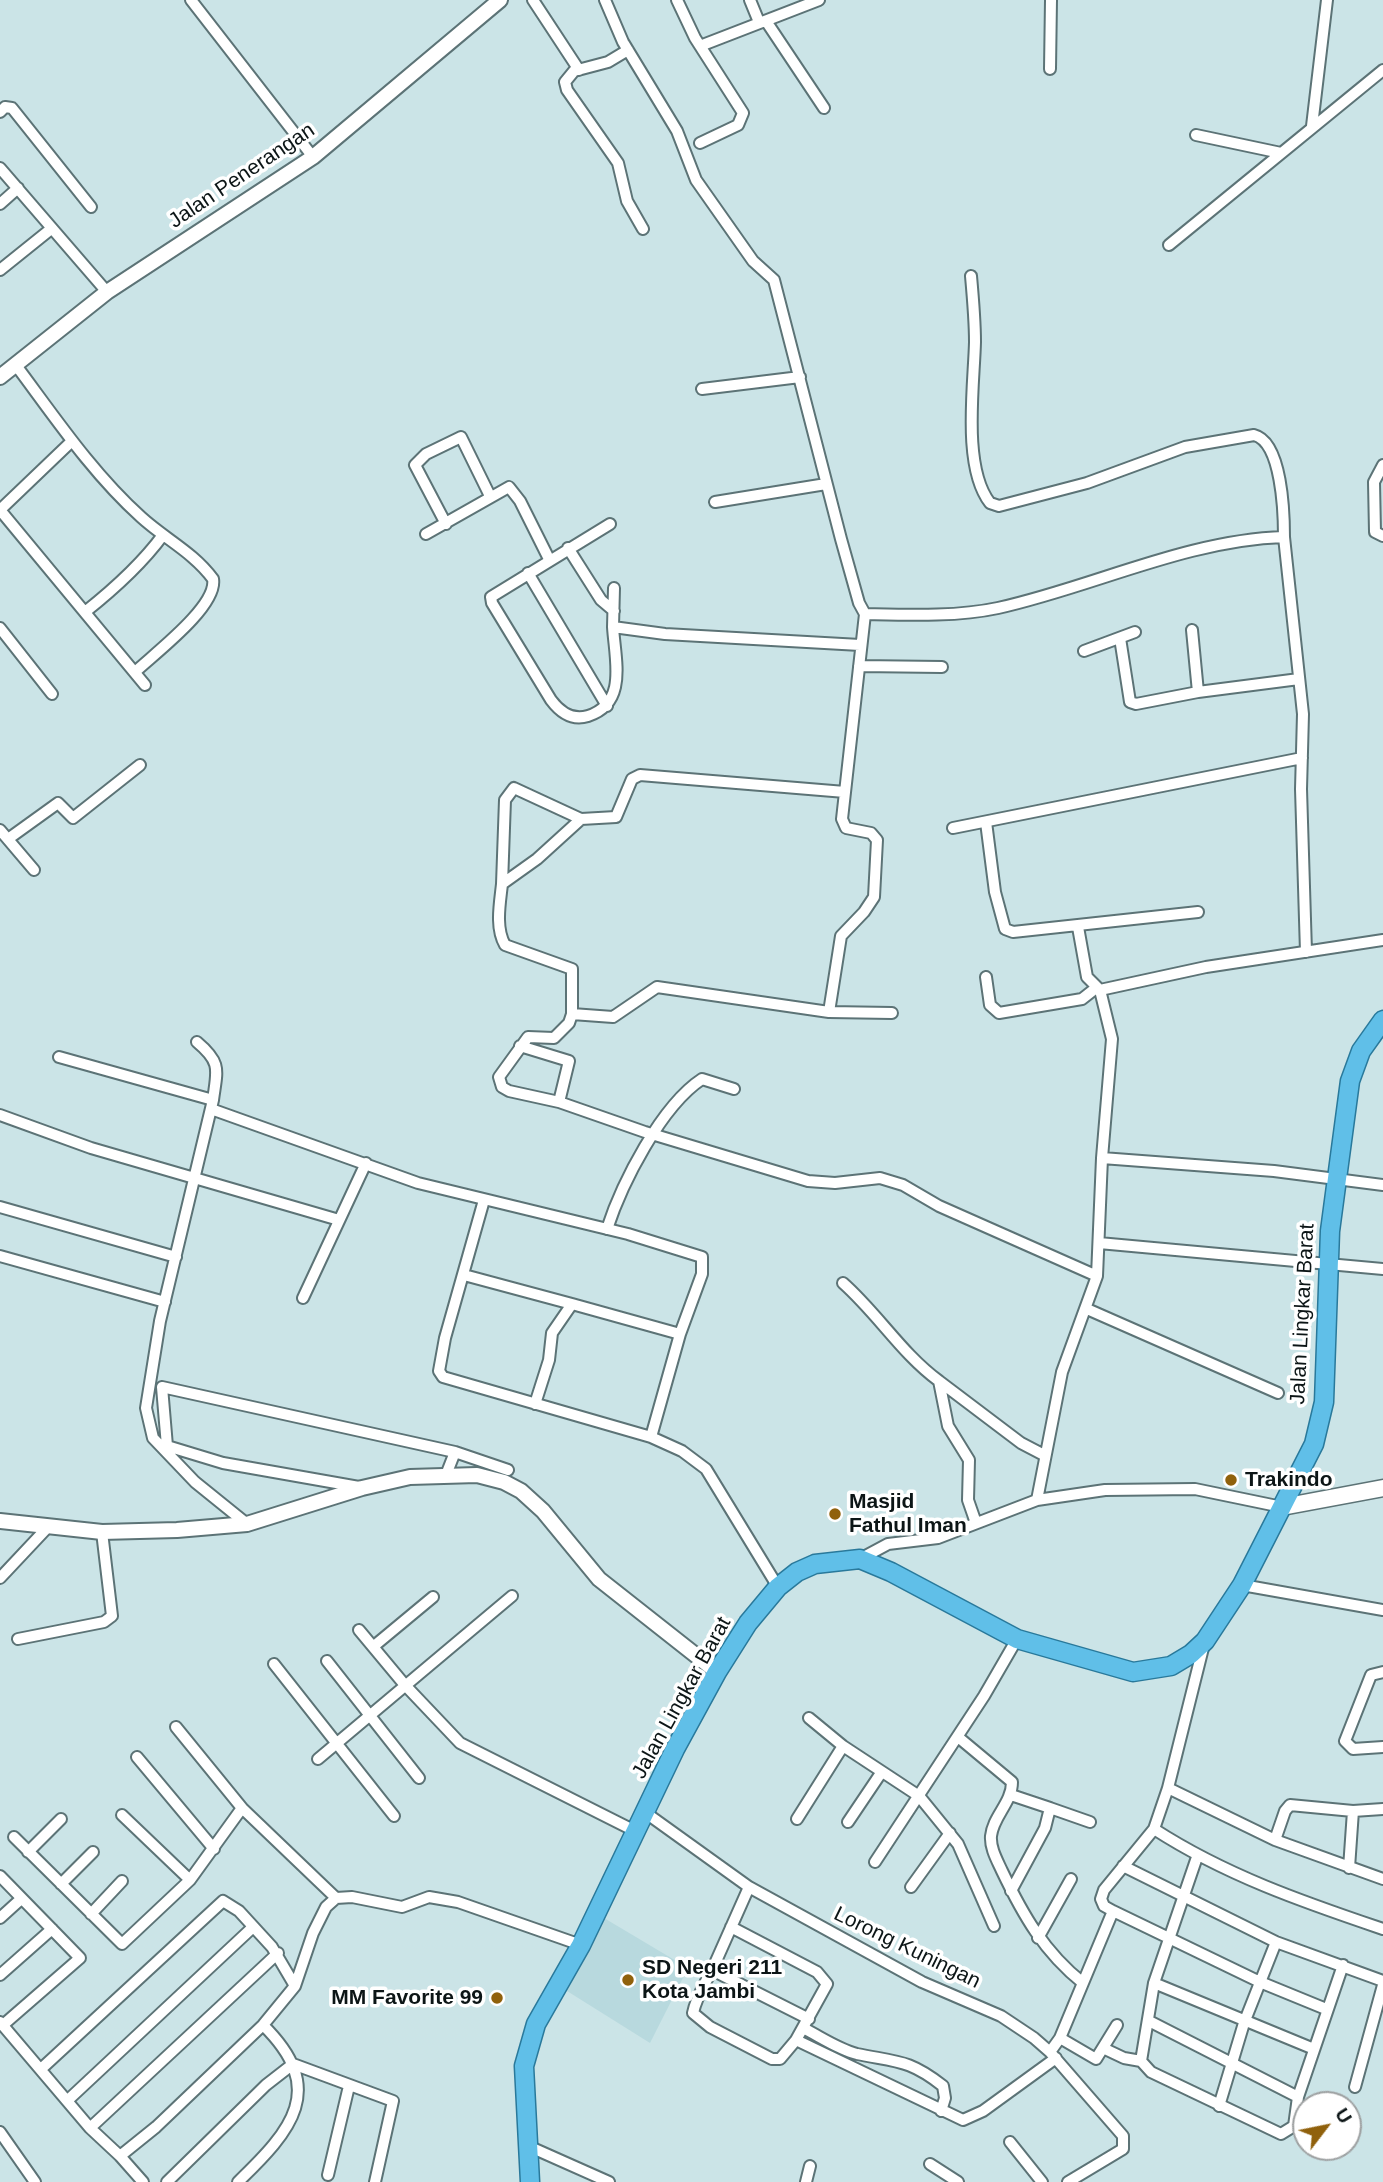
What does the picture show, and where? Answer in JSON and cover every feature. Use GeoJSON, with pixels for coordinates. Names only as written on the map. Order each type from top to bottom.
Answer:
{"type":"FeatureCollection","features":[{"type":"Feature","properties":{"kind":"highway","name":"Jalan Lingkar Barat"},"geometry":{"type":"LineString","coordinates":[[530,2182],[523,2084],[528,2044],[536,2024],[581,1945],[675,1749],[717,1672],[748,1623],[778,1587],[797,1572],[815,1564],[860,1559],[891,1572],[1017,1639],[1133,1672],[1171,1666],[1191,1654],[1205,1641],[1242,1585],[1314,1444],[1324,1402],[1328,1265],[1335,1180],[1350,1081],[1361,1051],[1381,1026]]}},
{"type":"Feature","properties":{"kind":"main road"},"geometry":{"type":"LineString","coordinates":[[1282,1507],[1383,1488]]}},
{"type":"Feature","properties":{"kind":"street"},"geometry":{"type":"LineString","coordinates":[[191,0],[313,157]]}},
{"type":"Feature","properties":{"kind":"street"},"geometry":{"type":"LineString","coordinates":[[533,0],[579,70]]}},
{"type":"Feature","properties":{"kind":"street"},"geometry":{"type":"LineString","coordinates":[[605,0],[628,50],[671,117],[696,180],[753,261],[774,279],[826,484],[864,614],[843,824],[850,830],[871,834],[877,840],[874,897],[841,936],[829,1012]]}},
{"type":"Feature","properties":{"kind":"street"},"geometry":{"type":"LineString","coordinates":[[677,0],[700,46],[743,113],[738,125],[700,142]]}},
{"type":"Feature","properties":{"kind":"street"},"geometry":{"type":"LineString","coordinates":[[750,0],[824,108]]}},
{"type":"Feature","properties":{"kind":"street"},"geometry":{"type":"LineString","coordinates":[[700,46],[820,0]]}},
{"type":"Feature","properties":{"kind":"street"},"geometry":{"type":"LineString","coordinates":[[1050,69],[1051,0]]}},
{"type":"Feature","properties":{"kind":"street"},"geometry":{"type":"LineString","coordinates":[[1312,125],[1327,0]]}},
{"type":"Feature","properties":{"kind":"street","name":"Jalan Penerangan"},"geometry":{"type":"LineString","coordinates":[[0,377],[107,292],[313,157],[496,1]]}},
{"type":"Feature","properties":{"kind":"street"},"geometry":{"type":"LineString","coordinates":[[628,50],[608,62],[568,76],[567,90],[618,163],[627,201],[643,229]]}},
{"type":"Feature","properties":{"kind":"street"},"geometry":{"type":"LineString","coordinates":[[1169,245],[1312,125],[1380,72],[1383,60]]}},
{"type":"Feature","properties":{"kind":"street"},"geometry":{"type":"LineString","coordinates":[[0,112],[5,107],[12,108],[91,207]]}},
{"type":"Feature","properties":{"kind":"street"},"geometry":{"type":"LineString","coordinates":[[1196,135],[1281,153]]}},
{"type":"Feature","properties":{"kind":"street"},"geometry":{"type":"LineString","coordinates":[[0,168],[107,292]]}},
{"type":"Feature","properties":{"kind":"street"},"geometry":{"type":"LineString","coordinates":[[0,204],[18,188]]}},
{"type":"Feature","properties":{"kind":"street"},"geometry":{"type":"LineString","coordinates":[[0,270],[51,229]]}},
{"type":"Feature","properties":{"kind":"street"},"geometry":{"type":"LineString","coordinates":[[971,276],[975,341],[972,448],[990,503],[999,506],[1087,482],[1185,447],[1254,435],[1267,443],[1283,491],[1284,537],[1303,714],[1306,952]]}},
{"type":"Feature","properties":{"kind":"street"},"geometry":{"type":"LineString","coordinates":[[15,364],[72,441],[140,516],[193,556],[215,583],[196,615],[135,672]]}},
{"type":"Feature","properties":{"kind":"street"},"geometry":{"type":"LineString","coordinates":[[702,389],[800,377]]}},
{"type":"Feature","properties":{"kind":"street"},"geometry":{"type":"LineString","coordinates":[[446,524],[415,465],[458,432],[490,496]]}},
{"type":"Feature","properties":{"kind":"street"},"geometry":{"type":"LineString","coordinates":[[72,441],[0,510],[145,685]]}},
{"type":"Feature","properties":{"kind":"street"},"geometry":{"type":"LineString","coordinates":[[1383,465],[1374,488],[1376,532],[1383,536]]}},
{"type":"Feature","properties":{"kind":"street"},"geometry":{"type":"LineString","coordinates":[[715,502],[826,484]]}},
{"type":"Feature","properties":{"kind":"street"},"geometry":{"type":"LineString","coordinates":[[426,534],[509,487],[513,489],[550,559]]}},
{"type":"Feature","properties":{"kind":"street"},"geometry":{"type":"LineString","coordinates":[[610,524],[491,597],[492,603],[560,712],[582,718],[607,706],[616,689],[614,588]]}},
{"type":"Feature","properties":{"kind":"street"},"geometry":{"type":"LineString","coordinates":[[85,612],[116,588],[163,535]]}},
{"type":"Feature","properties":{"kind":"street"},"geometry":{"type":"LineString","coordinates":[[864,614],[935,614],[994,609],[1224,545],[1284,537]]}},
{"type":"Feature","properties":{"kind":"street"},"geometry":{"type":"LineString","coordinates":[[568,548],[601,600],[614,611]]}},
{"type":"Feature","properties":{"kind":"street"},"geometry":{"type":"LineString","coordinates":[[528,573],[607,706]]}},
{"type":"Feature","properties":{"kind":"street"},"geometry":{"type":"LineString","coordinates":[[613,627],[665,634],[860,645]]}},
{"type":"Feature","properties":{"kind":"street"},"geometry":{"type":"LineString","coordinates":[[0,628],[52,694]]}},
{"type":"Feature","properties":{"kind":"street"},"geometry":{"type":"LineString","coordinates":[[1192,630],[1198,692]]}},
{"type":"Feature","properties":{"kind":"street"},"geometry":{"type":"LineString","coordinates":[[1084,651],[1135,632]]}},
{"type":"Feature","properties":{"kind":"street"},"geometry":{"type":"LineString","coordinates":[[1120,638],[1130,702],[1136,704],[1198,692],[1298,679]]}},
{"type":"Feature","properties":{"kind":"street"},"geometry":{"type":"LineString","coordinates":[[859,666],[942,667]]}},
{"type":"Feature","properties":{"kind":"street"},"geometry":{"type":"LineString","coordinates":[[953,828],[1302,758]]}},
{"type":"Feature","properties":{"kind":"street"},"geometry":{"type":"LineString","coordinates":[[8,839],[58,803],[74,818],[140,765]]}},
{"type":"Feature","properties":{"kind":"street"},"geometry":{"type":"LineString","coordinates":[[845,792],[640,775],[632,779],[620,814],[616,817],[580,819],[525,791],[514,788],[509,792],[505,800],[499,913],[501,938],[509,949],[572,969],[572,1014],[569,1023],[554,1038],[528,1037],[502,1071],[502,1087],[559,1102],[808,1181],[835,1183],[880,1178],[904,1185],[939,1206],[1097,1276]]}},
{"type":"Feature","properties":{"kind":"street"},"geometry":{"type":"LineString","coordinates":[[502,884],[537,859],[580,819]]}},
{"type":"Feature","properties":{"kind":"street"},"geometry":{"type":"LineString","coordinates":[[986,822],[995,892],[1005,929],[1013,932],[1078,927],[1198,912]]}},
{"type":"Feature","properties":{"kind":"street"},"geometry":{"type":"LineString","coordinates":[[0,830],[34,870]]}},
{"type":"Feature","properties":{"kind":"street"},"geometry":{"type":"LineString","coordinates":[[1037,1500],[1062,1372],[1097,1276],[1102,1158],[1112,1039],[1098,989],[1087,977],[1078,927]]}},
{"type":"Feature","properties":{"kind":"street"},"geometry":{"type":"LineString","coordinates":[[986,977],[990,1005],[999,1013],[1083,999],[1098,989],[1206,967],[1383,940]]}},
{"type":"Feature","properties":{"kind":"street"},"geometry":{"type":"LineString","coordinates":[[572,1014],[612,1017],[657,987],[829,1012],[892,1013]]}},
{"type":"Feature","properties":{"kind":"street"},"geometry":{"type":"LineString","coordinates":[[197,1042],[209,1052],[218,1066],[195,1180],[165,1302],[146,1408],[153,1438],[195,1482],[247,1524]]}},
{"type":"Feature","properties":{"kind":"street"},"geometry":{"type":"LineString","coordinates":[[520,1046],[569,1061],[559,1102]]}},
{"type":"Feature","properties":{"kind":"street"},"geometry":{"type":"LineString","coordinates":[[59,1057],[212,1104],[418,1183],[607,1229],[702,1257],[702,1274],[680,1334],[651,1437]]}},
{"type":"Feature","properties":{"kind":"street"},"geometry":{"type":"LineString","coordinates":[[607,1229],[629,1173],[653,1134],[702,1079],[734,1089]]}},
{"type":"Feature","properties":{"kind":"street"},"geometry":{"type":"LineString","coordinates":[[0,1115],[91,1148],[339,1220]]}},
{"type":"Feature","properties":{"kind":"street"},"geometry":{"type":"LineString","coordinates":[[1102,1158],[1273,1171],[1383,1185]]}},
{"type":"Feature","properties":{"kind":"street"},"geometry":{"type":"LineString","coordinates":[[303,1298],[366,1163]]}},
{"type":"Feature","properties":{"kind":"street"},"geometry":{"type":"LineString","coordinates":[[484,1200],[439,1371],[443,1377],[651,1437],[681,1451],[706,1469],[778,1587]]}},
{"type":"Feature","properties":{"kind":"street"},"geometry":{"type":"LineString","coordinates":[[0,1208],[176,1257]]}},
{"type":"Feature","properties":{"kind":"street"},"geometry":{"type":"LineString","coordinates":[[1099,1243],[1383,1269]]}},
{"type":"Feature","properties":{"kind":"street"},"geometry":{"type":"LineString","coordinates":[[0,1256],[165,1302]]}},
{"type":"Feature","properties":{"kind":"street"},"geometry":{"type":"LineString","coordinates":[[464,1275],[680,1334]]}},
{"type":"Feature","properties":{"kind":"street"},"geometry":{"type":"LineString","coordinates":[[843,1283],[873,1310],[918,1366],[1012,1436],[1044,1455]]}},
{"type":"Feature","properties":{"kind":"street"},"geometry":{"type":"LineString","coordinates":[[535,1404],[549,1360],[552,1333],[572,1304]]}},
{"type":"Feature","properties":{"kind":"street"},"geometry":{"type":"LineString","coordinates":[[1087,1309],[1278,1393]]}},
{"type":"Feature","properties":{"kind":"street"},"geometry":{"type":"LineString","coordinates":[[939,1381],[948,1426],[968,1460],[968,1500],[976,1523]]}},
{"type":"Feature","properties":{"kind":"street"},"geometry":{"type":"LineString","coordinates":[[167,1446],[162,1387],[455,1452],[508,1470]]}},
{"type":"Feature","properties":{"kind":"street"},"geometry":{"type":"LineString","coordinates":[[153,1438],[167,1446],[223,1463],[362,1488]]}},
{"type":"Feature","properties":{"kind":"street"},"geometry":{"type":"LineString","coordinates":[[446,1475],[455,1452]]}},
{"type":"Feature","properties":{"kind":"street"},"geometry":{"type":"LineString","coordinates":[[0,1521],[102,1532],[177,1530],[247,1524],[362,1488],[410,1477],[477,1475],[504,1482],[521,1491],[543,1511],[599,1579],[717,1672]]}},
{"type":"Feature","properties":{"kind":"street"},"geometry":{"type":"LineString","coordinates":[[860,1559],[888,1544],[921,1542],[1037,1500],[1105,1490],[1166,1487],[1195,1489],[1282,1507]]}},
{"type":"Feature","properties":{"kind":"street"},"geometry":{"type":"LineString","coordinates":[[0,1578],[47,1528]]}},
{"type":"Feature","properties":{"kind":"street"},"geometry":{"type":"LineString","coordinates":[[18,1639],[109,1620],[113,1611],[102,1532]]}},
{"type":"Feature","properties":{"kind":"street"},"geometry":{"type":"LineString","coordinates":[[1242,1585],[1383,1610]]}},
{"type":"Feature","properties":{"kind":"street"},"geometry":{"type":"LineString","coordinates":[[318,1759],[334,1742],[512,1596]]}},
{"type":"Feature","properties":{"kind":"street"},"geometry":{"type":"LineString","coordinates":[[374,1646],[433,1597]]}},
{"type":"Feature","properties":{"kind":"street"},"geometry":{"type":"LineString","coordinates":[[359,1630],[404,1684],[460,1743],[637,1832]]}},
{"type":"Feature","properties":{"kind":"street"},"geometry":{"type":"LineString","coordinates":[[875,1862],[958,1737],[1017,1639]]}},
{"type":"Feature","properties":{"kind":"street"},"geometry":{"type":"LineString","coordinates":[[1205,1641],[1168,1788],[1154,1829],[1101,1899],[1104,1906],[1168,1938],[1260,1982],[1326,2009]]}},
{"type":"Feature","properties":{"kind":"street"},"geometry":{"type":"LineString","coordinates":[[327,1661],[419,1778]]}},
{"type":"Feature","properties":{"kind":"street"},"geometry":{"type":"LineString","coordinates":[[274,1664],[394,1815]]}},
{"type":"Feature","properties":{"kind":"street"},"geometry":{"type":"LineString","coordinates":[[1383,1672],[1371,1675],[1345,1741],[1353,1749],[1383,1747]]}},
{"type":"Feature","properties":{"kind":"street"},"geometry":{"type":"LineString","coordinates":[[808,1718],[881,1773],[919,1796],[963,1853],[994,1926]]}},
{"type":"Feature","properties":{"kind":"street"},"geometry":{"type":"LineString","coordinates":[[176,1727],[242,1808],[336,1898]]}},
{"type":"Feature","properties":{"kind":"street"},"geometry":{"type":"LineString","coordinates":[[958,1737],[1012,1782],[1011,1795],[991,1834],[994,1854],[1011,1891],[1038,1938],[1060,1965],[1083,1983]]}},
{"type":"Feature","properties":{"kind":"street"},"geometry":{"type":"LineString","coordinates":[[797,1819],[843,1746]]}},
{"type":"Feature","properties":{"kind":"street"},"geometry":{"type":"LineString","coordinates":[[137,1757],[214,1849]]}},
{"type":"Feature","properties":{"kind":"street"},"geometry":{"type":"LineString","coordinates":[[848,1822],[881,1773]]}},
{"type":"Feature","properties":{"kind":"street"},"geometry":{"type":"LineString","coordinates":[[1168,1788],[1275,1840],[1383,1879]]}},
{"type":"Feature","properties":{"kind":"street"},"geometry":{"type":"LineString","coordinates":[[1011,1795],[1090,1822]]}},
{"type":"Feature","properties":{"kind":"street"},"geometry":{"type":"LineString","coordinates":[[1275,1840],[1285,1811],[1290,1805],[1353,1811],[1383,1809]]}},
{"type":"Feature","properties":{"kind":"street"},"geometry":{"type":"LineString","coordinates":[[14,1838],[122,1944],[190,1881],[242,1808]]}},
{"type":"Feature","properties":{"kind":"street"},"geometry":{"type":"LineString","coordinates":[[1011,1891],[1045,1828],[1050,1808]]}},
{"type":"Feature","properties":{"kind":"street"},"geometry":{"type":"LineString","coordinates":[[1349,1867],[1353,1811]]}},
{"type":"Feature","properties":{"kind":"street","name":"Lorong Kuningan"},"geometry":{"type":"LineString","coordinates":[[646,1813],[749,1888],[922,1982],[1001,2016],[1053,2055],[1123,2136],[1125,2143],[1123,2149],[1068,2182]]}},
{"type":"Feature","properties":{"kind":"street"},"geometry":{"type":"LineString","coordinates":[[122,1815],[190,1881]]}},
{"type":"Feature","properties":{"kind":"street"},"geometry":{"type":"LineString","coordinates":[[28,1852],[61,1819]]}},
{"type":"Feature","properties":{"kind":"street"},"geometry":{"type":"LineString","coordinates":[[1154,1829],[1197,1857],[1297,1900],[1383,1929]]}},
{"type":"Feature","properties":{"kind":"street"},"geometry":{"type":"LineString","coordinates":[[911,1887],[950,1833]]}},
{"type":"Feature","properties":{"kind":"street"},"geometry":{"type":"LineString","coordinates":[[61,1884],[93,1852]]}},
{"type":"Feature","properties":{"kind":"street"},"geometry":{"type":"LineString","coordinates":[[1141,2062],[1154,1983],[1197,1857]]}},
{"type":"Feature","properties":{"kind":"street"},"geometry":{"type":"LineString","coordinates":[[1124,1866],[1183,1898],[1276,1942],[1343,1965],[1383,1983],[1356,2087]]}},
{"type":"Feature","properties":{"kind":"street"},"geometry":{"type":"LineString","coordinates":[[0,1876],[80,1958],[1,2024],[90,2128],[143,2182]]}},
{"type":"Feature","properties":{"kind":"street"},"geometry":{"type":"LineString","coordinates":[[1038,1938],[1071,1879]]}},
{"type":"Feature","properties":{"kind":"street"},"geometry":{"type":"LineString","coordinates":[[92,1914],[122,1881]]}},
{"type":"Feature","properties":{"kind":"street"},"geometry":{"type":"LineString","coordinates":[[731,1927],[824,1978],[827,1986],[796,2040],[777,2060],[698,2019],[694,2013],[694,2006],[749,1888]]}},
{"type":"Feature","properties":{"kind":"street"},"geometry":{"type":"LineString","coordinates":[[120,2156],[156,2127],[263,2025],[295,1986],[313,1933],[326,1907],[336,1898],[352,1897],[402,1907],[429,1897],[458,1902],[581,1945]]}},
{"type":"Feature","properties":{"kind":"street"},"geometry":{"type":"LineString","coordinates":[[0,1918],[20,1899]]}},
{"type":"Feature","properties":{"kind":"street"},"geometry":{"type":"LineString","coordinates":[[41,2069],[223,1901],[239,1911],[278,1954],[295,1986]]}},
{"type":"Feature","properties":{"kind":"street"},"geometry":{"type":"LineString","coordinates":[[796,2040],[941,2111],[963,2120],[970,2119],[1053,2055],[1113,1911]]}},
{"type":"Feature","properties":{"kind":"street"},"geometry":{"type":"LineString","coordinates":[[68,2100],[252,1928]]}},
{"type":"Feature","properties":{"kind":"street"},"geometry":{"type":"LineString","coordinates":[[0,1975],[52,1929]]}},
{"type":"Feature","properties":{"kind":"street"},"geometry":{"type":"LineString","coordinates":[[1219,2106],[1244,2022],[1276,1942]]}},
{"type":"Feature","properties":{"kind":"street"},"geometry":{"type":"LineString","coordinates":[[90,2128],[278,1954]]}},
{"type":"Feature","properties":{"kind":"street"},"geometry":{"type":"LineString","coordinates":[[1300,2091],[1343,1965]]}},
{"type":"Feature","properties":{"kind":"street"},"geometry":{"type":"LineString","coordinates":[[712,1970],[806,2023],[841,2048],[902,2061],[922,2072],[943,2086],[946,2098],[941,2111]]}},
{"type":"Feature","properties":{"kind":"street"},"geometry":{"type":"LineString","coordinates":[[1154,1983],[1314,2049]]}},
{"type":"Feature","properties":{"kind":"street"},"geometry":{"type":"LineString","coordinates":[[1149,2021],[1230,2065],[1292,2094]]}},
{"type":"Feature","properties":{"kind":"street"},"geometry":{"type":"LineString","coordinates":[[241,2181],[288,2129],[299,2086],[293,2064],[282,2044],[263,2025]]}},
{"type":"Feature","properties":{"kind":"street"},"geometry":{"type":"LineString","coordinates":[[1060,2038],[1094,2059],[1099,2059],[1117,2025]]}},
{"type":"Feature","properties":{"kind":"street"},"geometry":{"type":"LineString","coordinates":[[1105,2049],[1141,2062],[1151,2072],[1281,2134],[1292,2127]]}},
{"type":"Feature","properties":{"kind":"street"},"geometry":{"type":"LineString","coordinates":[[293,2064],[393,2101],[375,2182]]}},
{"type":"Feature","properties":{"kind":"street"},"geometry":{"type":"LineString","coordinates":[[167,2182],[266,2085],[293,2064]]}},
{"type":"Feature","properties":{"kind":"street"},"geometry":{"type":"LineString","coordinates":[[328,2175],[349,2086]]}},
{"type":"Feature","properties":{"kind":"street"},"geometry":{"type":"LineString","coordinates":[[0,2132],[36,2182]]}},
{"type":"Feature","properties":{"kind":"street"},"geometry":{"type":"LineString","coordinates":[[1010,2142],[1042,2182]]}},
{"type":"Feature","properties":{"kind":"street"},"geometry":{"type":"LineString","coordinates":[[528,2146],[609,2182]]}},
{"type":"Feature","properties":{"kind":"street"},"geometry":{"type":"LineString","coordinates":[[930,2164],[958,2182]]}},
{"type":"Feature","properties":{"kind":"street"},"geometry":{"type":"LineString","coordinates":[[806,2182],[810,2166]]}},
{"type":"Feature","properties":{"kind":"shaded area","name":"SD Negeri 211 Kota Jambi"},"geometry":{"type":"Polygon","coordinates":[[[604,1918],[688,1968],[650,2043],[567,1991],[604,1918]]]}},
{"type":"Feature","properties":{"kind":"place","name":"Trakindo"},"geometry":{"type":"Point","coordinates":[1231,1480]}},
{"type":"Feature","properties":{"kind":"place","name":"Masjid Fathul Iman"},"geometry":{"type":"Point","coordinates":[835,1514]}},
{"type":"Feature","properties":{"kind":"place","name":"SD Negeri 211 Kota Jambi"},"geometry":{"type":"Point","coordinates":[628,1980]}},
{"type":"Feature","properties":{"kind":"place","name":"MM Favorite 99"},"geometry":{"type":"Point","coordinates":[497,1998]}}]}
